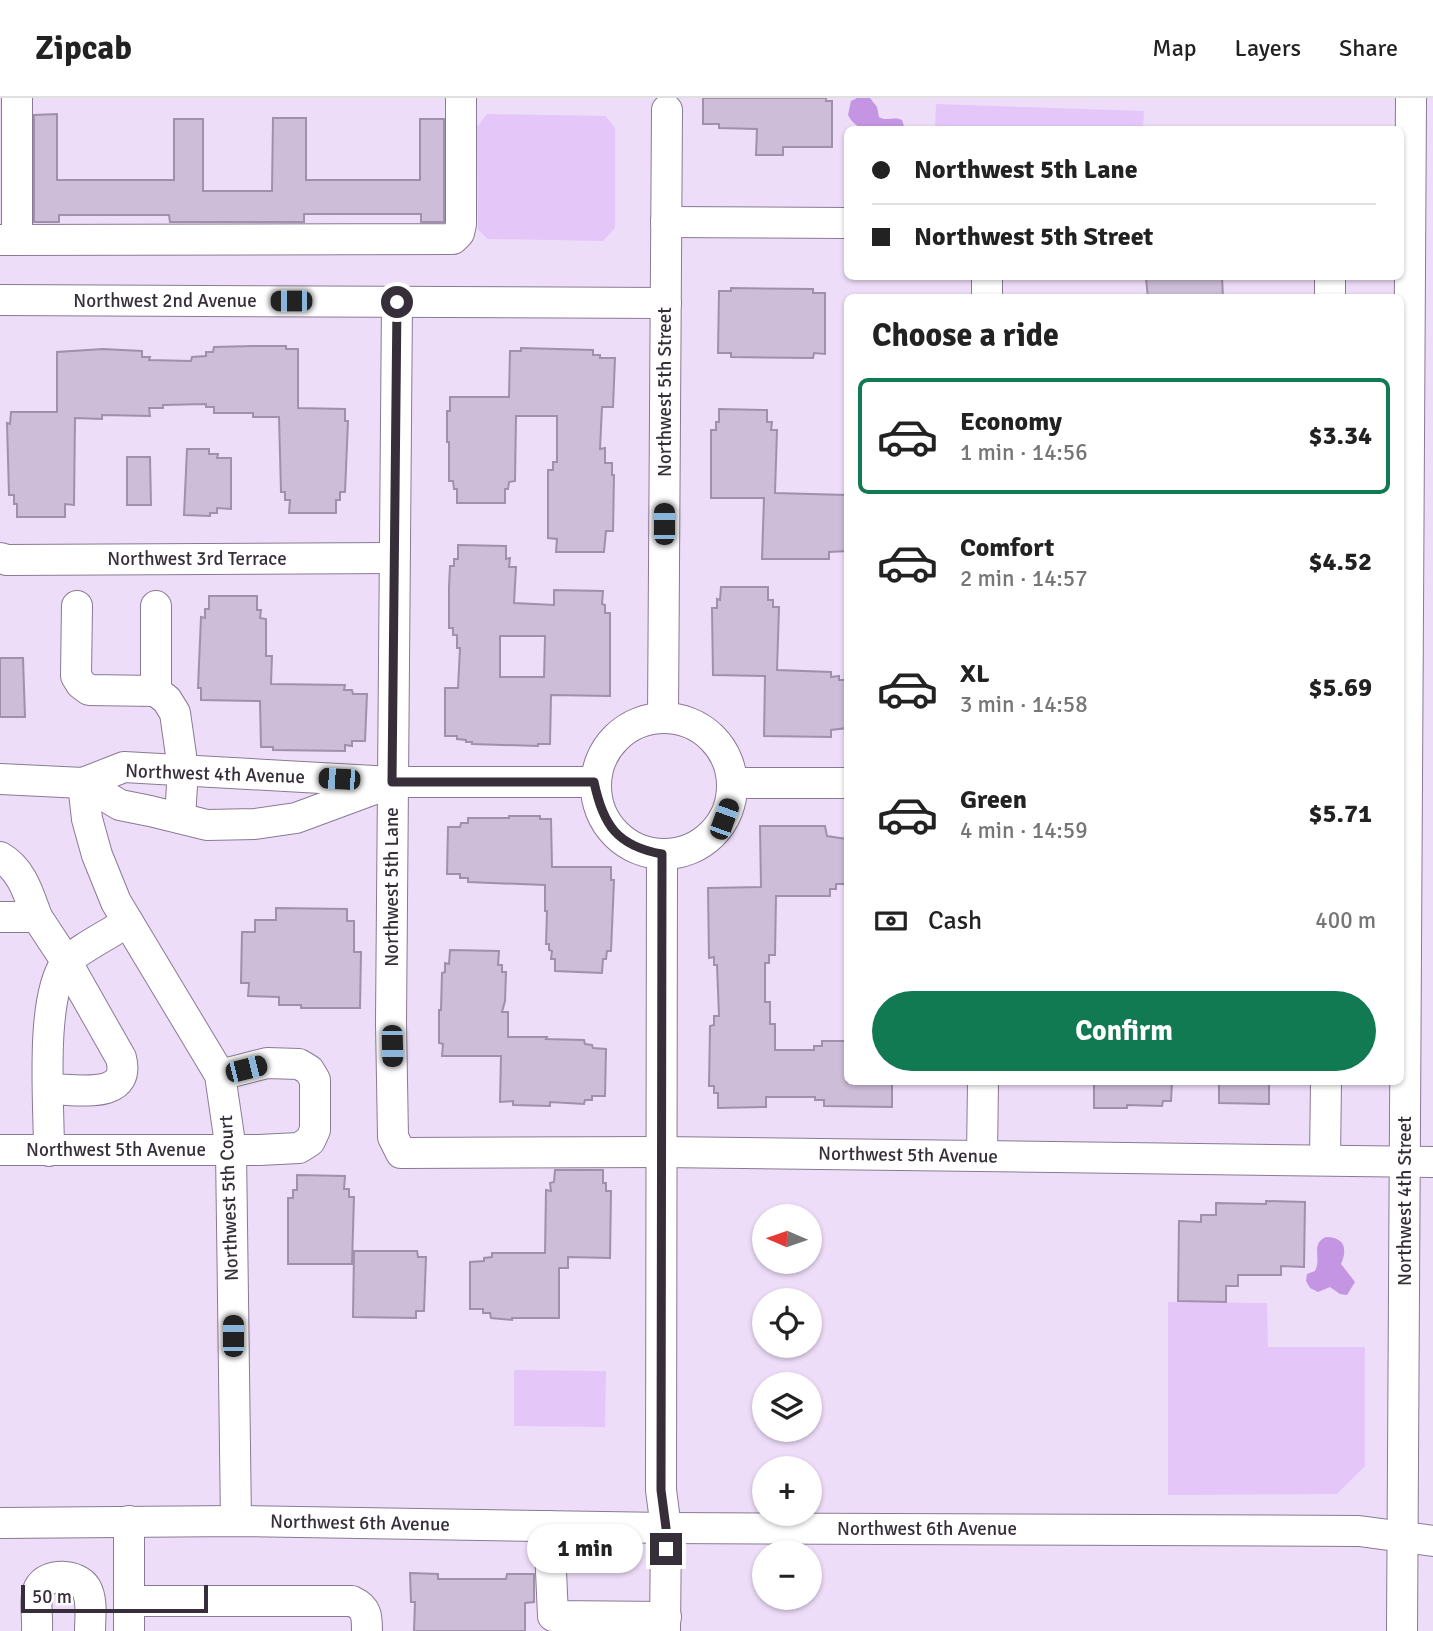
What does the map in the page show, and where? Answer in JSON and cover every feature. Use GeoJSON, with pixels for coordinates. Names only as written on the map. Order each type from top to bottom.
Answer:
{"type":"FeatureCollection","features":[{"type":"Feature","properties":{"kind":"street"},"geometry":{"type":"LineString","coordinates":[[17,98],[8,240],[453,239],[459,233],[461,225],[461,98]]}},
{"type":"Feature","properties":{"kind":"street","name":"Northwest 4th Street"},"geometry":{"type":"LineString","coordinates":[[1402,1631],[1403,1537],[1420,1162],[1422,135],[1411,98]]}},
{"type":"Feature","properties":{"kind":"street","name":"Northwest 5th Street"},"geometry":{"type":"LineString","coordinates":[[663,717],[667,110]]}},
{"type":"Feature","properties":{"kind":"street"},"geometry":{"type":"LineString","coordinates":[[666,222],[844,223]]}},
{"type":"Feature","properties":{"kind":"street","name":"Northwest 2nd Avenue"},"geometry":{"type":"LineString","coordinates":[[0,300],[666,303]]}},
{"type":"Feature","properties":{"kind":"street","name":"Northwest 5th Lane"},"geometry":{"type":"LineString","coordinates":[[393,1137],[392,782],[397,302]]}},
{"type":"Feature","properties":{"kind":"street","name":"Northwest 3rd Terrace"},"geometry":{"type":"LineString","coordinates":[[0,558],[394,558]]}},
{"type":"Feature","properties":{"kind":"street"},"geometry":{"type":"LineString","coordinates":[[77,606],[76,676],[81,684],[89,690],[156,691],[167,700],[175,713],[183,769],[180,818]]}},
{"type":"Feature","properties":{"kind":"street"},"geometry":{"type":"LineString","coordinates":[[156,606],[156,691]]}},
{"type":"Feature","properties":{"kind":"street"},"geometry":{"type":"LineString","coordinates":[[663,717],[684,720],[703,729],[718,743],[728,762],[733,783],[731,801],[724,819],[713,834],[698,845],[681,852],[662,854],[641,851],[622,840],[608,825],[599,806],[594,782],[608,745],[623,730],[642,720],[663,717]]}},
{"type":"Feature","properties":{"kind":"street","name":"Northwest 4th Avenue"},"geometry":{"type":"LineString","coordinates":[[0,779],[83,783],[124,767],[392,782],[594,782]]}},
{"type":"Feature","properties":{"kind":"street","name":"Northwest 4th Avenue"},"geometry":{"type":"LineString","coordinates":[[83,783],[120,806],[207,825],[255,824],[296,818],[392,782]]}},
{"type":"Feature","properties":{"kind":"street","name":"Northwest 5th Court"},"geometry":{"type":"LineString","coordinates":[[83,783],[87,819],[97,855],[116,902],[220,1075],[231,1150],[236,1521]]}},
{"type":"Feature","properties":{"kind":"street"},"geometry":{"type":"LineString","coordinates":[[733,783],[844,783]]}},
{"type":"Feature","properties":{"kind":"street"},"geometry":{"type":"LineString","coordinates":[[549,1526],[553,1616],[576,1624],[666,1624],[666,1528],[661,1490],[662,854]]}},
{"type":"Feature","properties":{"kind":"street"},"geometry":{"type":"LineString","coordinates":[[0,858],[19,874],[37,916],[66,961],[121,1058],[124,1068],[122,1078],[116,1085],[105,1089],[49,1089]]}},
{"type":"Feature","properties":{"kind":"street"},"geometry":{"type":"LineString","coordinates":[[0,917],[37,916]]}},
{"type":"Feature","properties":{"kind":"street"},"geometry":{"type":"LineString","coordinates":[[49,1151],[50,1006],[55,982],[66,961],[128,922]]}},
{"type":"Feature","properties":{"kind":"street"},"geometry":{"type":"LineString","coordinates":[[220,1075],[267,1063],[299,1065],[309,1070],[315,1080],[315,1130],[310,1141],[299,1149],[231,1150]]}},
{"type":"Feature","properties":{"kind":"street"},"geometry":{"type":"LineString","coordinates":[[982,1156],[984,1085]]}},
{"type":"Feature","properties":{"kind":"street"},"geometry":{"type":"LineString","coordinates":[[1325,1085],[1325,1160]]}},
{"type":"Feature","properties":{"kind":"street","name":"Northwest 5th Avenue"},"geometry":{"type":"LineString","coordinates":[[393,1137],[401,1153],[661,1152],[1420,1162]]}},
{"type":"Feature","properties":{"kind":"street","name":"Northwest 5th Avenue"},"geometry":{"type":"LineString","coordinates":[[0,1150],[231,1150]]}},
{"type":"Feature","properties":{"kind":"street"},"geometry":{"type":"LineString","coordinates":[[129,1521],[129,1631]]}},
{"type":"Feature","properties":{"kind":"street","name":"Northwest 6th Avenue"},"geometry":{"type":"LineString","coordinates":[[0,1523],[236,1521],[666,1528],[1359,1531],[1433,1541]]}},
{"type":"Feature","properties":{"kind":"street"},"geometry":{"type":"LineString","coordinates":[[37,1631],[38,1590],[44,1582],[54,1577],[72,1578],[80,1581],[86,1588],[90,1599],[90,1631]]}},
{"type":"Feature","properties":{"kind":"street"},"geometry":{"type":"LineString","coordinates":[[128,1601],[352,1601],[363,1606],[367,1616],[367,1631]]}},
{"type":"Feature","properties":{"kind":"shaded area"},"geometry":{"type":"Polygon","coordinates":[[[870,98],[877,107],[879,117],[902,120],[904,126],[858,126],[848,115],[851,101],[870,98]]]}},
{"type":"Feature","properties":{"kind":"shaded area"},"geometry":{"type":"Polygon","coordinates":[[[936,104],[1144,111],[1143,126],[935,126],[936,104]]]}},
{"type":"Feature","properties":{"kind":"shaded area"},"geometry":{"type":"Polygon","coordinates":[[[487,114],[606,116],[615,128],[615,228],[603,241],[488,239],[478,230],[477,127],[487,114]]]}},
{"type":"Feature","properties":{"kind":"shaded area"},"geometry":{"type":"Polygon","coordinates":[[[1326,1237],[1337,1239],[1343,1245],[1341,1264],[1355,1282],[1347,1295],[1330,1287],[1318,1292],[1310,1288],[1306,1281],[1307,1274],[1315,1271],[1317,1266],[1317,1247],[1326,1237]]]}},
{"type":"Feature","properties":{"kind":"shaded area"},"geometry":{"type":"Polygon","coordinates":[[[1168,1302],[1267,1303],[1268,1347],[1365,1347],[1365,1466],[1337,1494],[1168,1495],[1168,1302]]]}},
{"type":"Feature","properties":{"kind":"shaded area"},"geometry":{"type":"Polygon","coordinates":[[[514,1370],[606,1371],[605,1427],[514,1426],[514,1370]]]}},
{"type":"Feature","properties":{"kind":"building"},"geometry":{"type":"Polygon","coordinates":[[[703,98],[826,98],[826,101],[832,101],[832,147],[783,147],[783,155],[756,155],[757,129],[719,128],[719,124],[703,124],[703,98]]]}},
{"type":"Feature","properties":{"kind":"building"},"geometry":{"type":"Polygon","coordinates":[[[57,114],[57,180],[174,180],[174,119],[203,119],[203,191],[272,191],[273,118],[306,118],[306,180],[420,180],[420,119],[444,119],[444,222],[421,222],[421,214],[304,214],[304,222],[170,222],[169,215],[59,215],[59,222],[34,222],[34,115],[57,114]]]}},
{"type":"Feature","properties":{"kind":"building"},"geometry":{"type":"Polygon","coordinates":[[[1146,280],[1222,280],[1223,294],[1148,294],[1146,280]]]}},
{"type":"Feature","properties":{"kind":"building"},"geometry":{"type":"Polygon","coordinates":[[[731,288],[813,289],[813,293],[825,293],[825,354],[814,353],[813,358],[731,357],[731,353],[718,353],[719,291],[731,291],[731,288]]]}},
{"type":"Feature","properties":{"kind":"building"},"geometry":{"type":"Polygon","coordinates":[[[286,346],[286,349],[298,349],[298,408],[345,409],[345,421],[348,421],[345,492],[340,492],[340,500],[336,500],[336,513],[289,513],[290,500],[285,500],[285,492],[281,492],[279,417],[253,417],[253,413],[214,413],[214,407],[206,407],[206,404],[149,408],[150,416],[102,415],[102,419],[75,418],[74,505],[65,504],[65,517],[17,517],[14,495],[9,495],[7,423],[10,424],[11,412],[57,412],[57,352],[103,349],[142,351],[142,357],[150,357],[149,360],[191,361],[192,357],[206,356],[206,352],[213,352],[214,347],[286,346]]]}},
{"type":"Feature","properties":{"kind":"building"},"geometry":{"type":"Polygon","coordinates":[[[521,348],[593,350],[593,355],[600,355],[600,358],[615,358],[613,407],[602,407],[600,449],[605,448],[605,463],[612,463],[614,475],[613,531],[606,531],[604,552],[556,552],[557,539],[548,538],[548,470],[553,470],[553,462],[557,462],[557,416],[516,416],[515,481],[509,482],[508,489],[505,489],[505,503],[457,503],[457,489],[454,489],[453,481],[449,481],[447,411],[450,411],[450,397],[509,397],[510,351],[521,351],[521,348]]]}},
{"type":"Feature","properties":{"kind":"building"},"geometry":{"type":"Polygon","coordinates":[[[719,409],[767,410],[767,422],[772,422],[771,430],[777,430],[775,493],[844,495],[844,551],[829,552],[829,559],[762,559],[764,498],[711,498],[711,430],[716,430],[716,422],[719,422],[719,409]]]}},
{"type":"Feature","properties":{"kind":"building"},"geometry":{"type":"Polygon","coordinates":[[[187,449],[209,449],[209,454],[218,454],[217,458],[231,458],[231,509],[217,508],[217,513],[210,513],[210,516],[184,515],[187,449]]]}},
{"type":"Feature","properties":{"kind":"building"},"geometry":{"type":"Polygon","coordinates":[[[127,457],[150,457],[151,505],[127,505],[127,457]]]}},
{"type":"Feature","properties":{"kind":"building"},"geometry":{"type":"Polygon","coordinates":[[[458,545],[506,546],[506,559],[510,558],[509,567],[516,567],[514,603],[554,605],[554,590],[603,591],[602,604],[605,605],[605,613],[610,613],[610,696],[551,695],[550,744],[472,744],[457,739],[457,736],[445,736],[445,688],[458,688],[460,648],[457,648],[457,635],[453,635],[453,628],[449,628],[449,587],[450,566],[454,566],[454,559],[458,559],[458,545]],[[500,636],[500,677],[544,677],[545,636],[500,636]]]}},
{"type":"Feature","properties":{"kind":"building"},"geometry":{"type":"Polygon","coordinates":[[[721,587],[768,587],[768,600],[773,600],[773,607],[779,607],[777,670],[831,672],[831,677],[839,676],[839,680],[844,680],[844,728],[831,730],[831,737],[764,736],[765,676],[713,675],[712,608],[717,608],[717,599],[720,600],[721,587]]]}},
{"type":"Feature","properties":{"kind":"building"},"geometry":{"type":"Polygon","coordinates":[[[209,596],[257,596],[260,618],[266,619],[266,656],[272,656],[271,684],[345,685],[344,690],[352,690],[353,694],[367,694],[365,741],[352,741],[352,746],[345,745],[345,751],[273,750],[273,747],[261,747],[260,701],[201,700],[201,688],[198,688],[201,617],[205,618],[205,609],[209,609],[209,596]]]}},
{"type":"Feature","properties":{"kind":"building"},"geometry":{"type":"Polygon","coordinates":[[[0,658],[23,658],[25,717],[0,717],[0,658]]]}},
{"type":"Feature","properties":{"kind":"building"},"geometry":{"type":"Polygon","coordinates":[[[540,816],[540,819],[551,819],[552,867],[611,867],[611,880],[614,880],[611,951],[607,951],[606,959],[603,959],[602,973],[555,971],[555,959],[551,959],[552,951],[549,950],[549,944],[546,944],[545,885],[468,882],[468,878],[460,878],[460,874],[447,874],[448,827],[460,827],[461,823],[468,823],[468,818],[540,816]]]}},
{"type":"Feature","properties":{"kind":"building"},"geometry":{"type":"Polygon","coordinates":[[[760,826],[825,826],[827,836],[844,839],[844,884],[836,884],[836,889],[830,889],[830,896],[776,896],[775,955],[769,955],[769,963],[765,963],[765,1002],[770,1002],[770,1024],[775,1024],[775,1050],[814,1050],[814,1046],[822,1046],[822,1041],[844,1041],[844,1085],[892,1085],[892,1107],[824,1106],[824,1100],[815,1100],[815,1097],[766,1097],[766,1107],[718,1108],[718,1093],[714,1093],[714,1086],[709,1086],[710,1026],[714,1025],[714,1016],[719,1016],[717,965],[714,965],[714,957],[709,958],[708,888],[761,887],[760,826]]]}},
{"type":"Feature","properties":{"kind":"building"},"geometry":{"type":"Polygon","coordinates":[[[276,908],[347,909],[347,921],[354,921],[354,952],[361,952],[360,1008],[301,1008],[301,1005],[279,1005],[279,997],[248,996],[249,983],[241,983],[242,932],[255,932],[255,920],[276,920],[276,908]]]}},
{"type":"Feature","properties":{"kind":"building"},"geometry":{"type":"Polygon","coordinates":[[[450,950],[499,951],[498,965],[502,965],[502,972],[506,972],[502,1012],[508,1012],[508,1037],[584,1040],[585,1044],[592,1045],[593,1048],[606,1049],[605,1096],[592,1096],[592,1100],[585,1100],[584,1104],[550,1102],[550,1106],[500,1102],[501,1056],[442,1056],[443,1044],[439,1043],[439,1010],[442,973],[445,972],[445,963],[449,964],[450,950]]]}},
{"type":"Feature","properties":{"kind":"building"},"geometry":{"type":"Polygon","coordinates":[[[1094,1085],[1172,1085],[1171,1101],[1163,1101],[1162,1106],[1094,1108],[1094,1085]]]}},
{"type":"Feature","properties":{"kind":"building"},"geometry":{"type":"Polygon","coordinates":[[[1219,1085],[1269,1085],[1269,1104],[1219,1103],[1219,1085]]]}},
{"type":"Feature","properties":{"kind":"building"},"geometry":{"type":"Polygon","coordinates":[[[555,1170],[603,1170],[606,1191],[611,1191],[610,1258],[568,1257],[568,1268],[559,1268],[559,1318],[491,1318],[490,1313],[483,1313],[483,1309],[470,1309],[470,1262],[484,1261],[484,1258],[492,1257],[492,1253],[545,1253],[546,1190],[551,1191],[550,1183],[554,1182],[555,1170]]]}},
{"type":"Feature","properties":{"kind":"building"},"geometry":{"type":"Polygon","coordinates":[[[297,1175],[345,1176],[344,1189],[349,1189],[349,1197],[354,1197],[352,1264],[288,1264],[288,1198],[293,1198],[293,1190],[297,1190],[297,1175]]]}},
{"type":"Feature","properties":{"kind":"building"},"geometry":{"type":"Polygon","coordinates":[[[1266,1201],[1305,1202],[1304,1267],[1281,1266],[1281,1275],[1238,1275],[1238,1286],[1226,1286],[1226,1302],[1178,1301],[1179,1221],[1201,1222],[1201,1215],[1216,1215],[1216,1203],[1266,1204],[1266,1201]]]}},
{"type":"Feature","properties":{"kind":"building"},"geometry":{"type":"Polygon","coordinates":[[[354,1251],[417,1251],[418,1257],[426,1257],[424,1311],[416,1311],[416,1318],[353,1317],[354,1251]]]}},
{"type":"Feature","properties":{"kind":"building"},"geometry":{"type":"Polygon","coordinates":[[[410,1573],[438,1574],[438,1579],[506,1579],[507,1574],[534,1574],[534,1602],[525,1603],[525,1631],[414,1631],[415,1602],[411,1602],[410,1573]]]}},
{"type":"Feature","properties":{"kind":"route"},"geometry":{"type":"LineString","coordinates":[[397,302],[392,782],[594,782],[599,806],[608,825],[622,840],[641,851],[662,854],[661,1490],[666,1549]]}}]}
